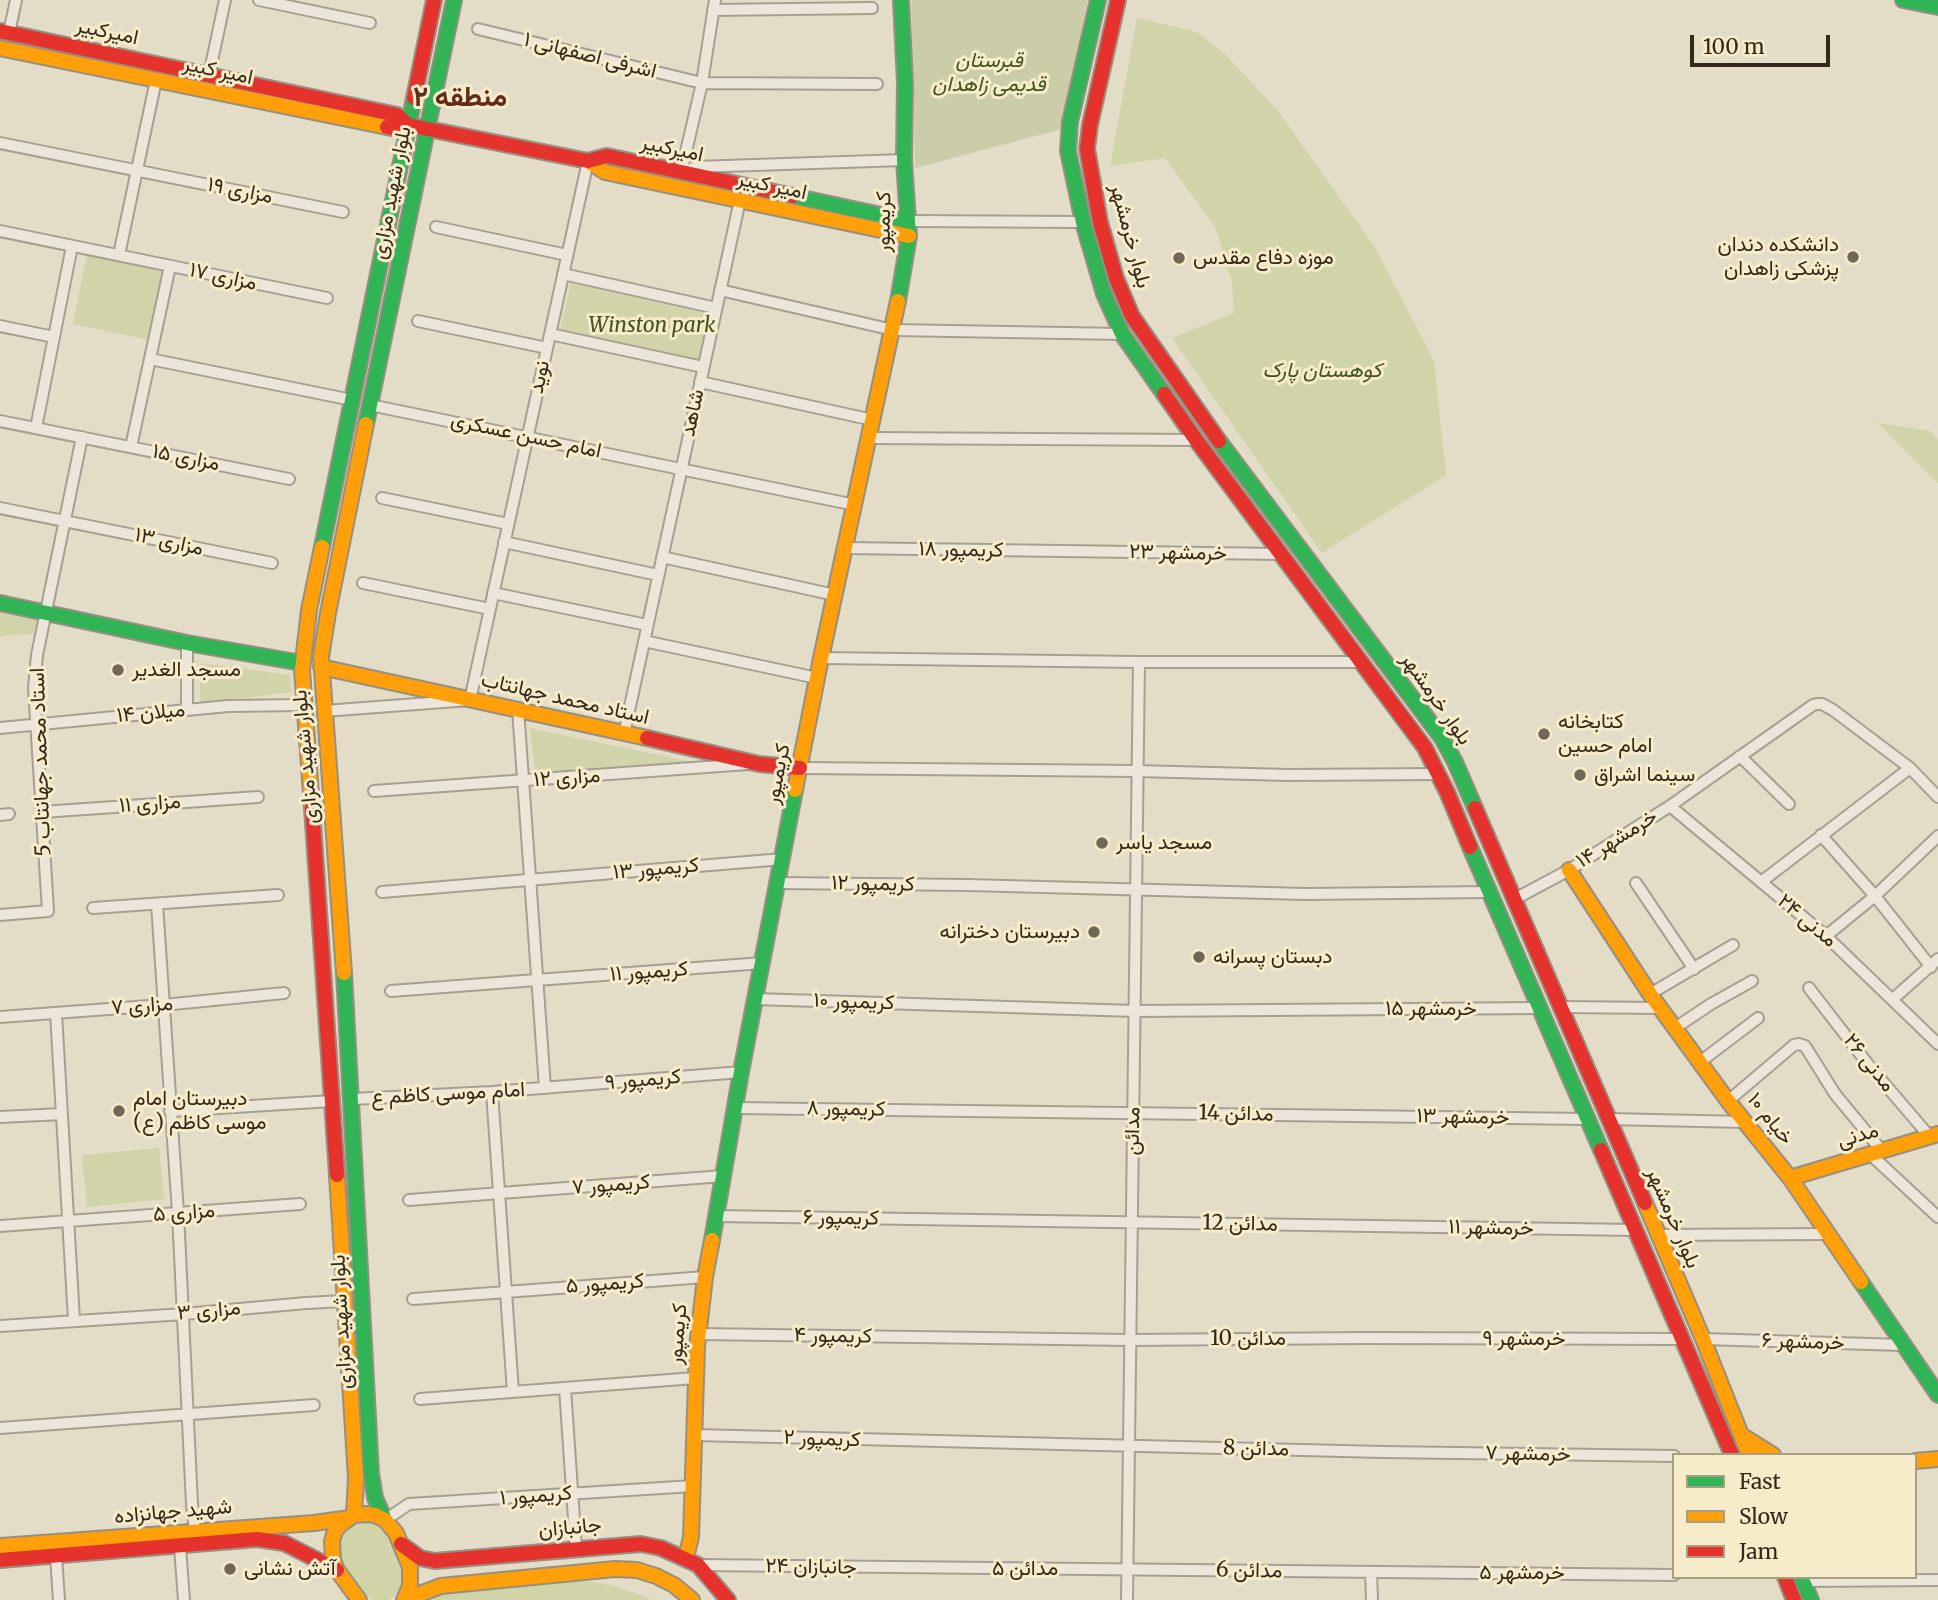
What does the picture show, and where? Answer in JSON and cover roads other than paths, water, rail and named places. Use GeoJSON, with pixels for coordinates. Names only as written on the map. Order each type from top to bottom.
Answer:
{"type":"FeatureCollection","features":[{"type":"Feature","properties":{"kind":"main road","name":"بلوار شهید مزاری"},"geometry":{"type":"LineString","coordinates":[[352,1516],[356,1478],[320,894],[303,705],[302,663],[309,610],[434,0]]}},
{"type":"Feature","properties":{"kind":"main road","name":"بلوار شهید مزاری"},"geometry":{"type":"LineString","coordinates":[[401,1544],[385,1520],[375,1498],[371,1473],[346,996],[321,667],[328,614],[349,506],[454,0]]}},
{"type":"Feature","properties":{"kind":"main road","name":"کریمپور"},"geometry":{"type":"LineString","coordinates":[[692,1562],[695,1378],[705,1277],[741,1072],[821,657],[893,330],[909,229],[904,160],[905,83],[901,0]]}},
{"type":"Feature","properties":{"kind":"main road","name":"بلوار خرمشهر"},"geometry":{"type":"LineString","coordinates":[[1098,0],[1070,122],[1068,151],[1083,222],[1104,294],[1122,334],[1196,440],[1425,748],[1490,892],[1732,1453]]}},
{"type":"Feature","properties":{"kind":"main road","name":"بلوار خرمشهر"},"geometry":{"type":"LineString","coordinates":[[1118,0],[1087,149],[1100,222],[1116,278],[1132,316],[1213,433],[1442,738],[1465,784],[1703,1339],[1748,1453]]}},
{"type":"Feature","properties":{"kind":"main road"},"geometry":{"type":"LineString","coordinates":[[1903,0],[1938,7]]}},
{"type":"Feature","properties":{"kind":"main road"},"geometry":{"type":"LineString","coordinates":[[1093,20],[1112,25]]}},
{"type":"Feature","properties":{"kind":"main road","name":"امیرکبیر"},"geometry":{"type":"LineString","coordinates":[[5,32],[397,115],[408,125]]}},
{"type":"Feature","properties":{"kind":"main road","name":"امیر کبیر"},"geometry":{"type":"LineString","coordinates":[[0,48],[392,128],[408,125],[427,129]]}},
{"type":"Feature","properties":{"kind":"main road"},"geometry":{"type":"LineString","coordinates":[[89,66],[92,50]]}},
{"type":"Feature","properties":{"kind":"main road","name":"امیرکبیر"},"geometry":{"type":"LineString","coordinates":[[427,129],[587,161],[607,156],[909,229]]}},
{"type":"Feature","properties":{"kind":"main road","name":"امیر کبیر"},"geometry":{"type":"LineString","coordinates":[[587,161],[605,172],[740,200],[909,229]]}},
{"type":"Feature","properties":{"kind":"main road"},"geometry":{"type":"LineString","coordinates":[[1234,492],[1249,482]]}},
{"type":"Feature","properties":{"kind":"main road"},"geometry":{"type":"LineString","coordinates":[[331,502],[349,506]]}},
{"type":"Feature","properties":{"kind":"main road"},"geometry":{"type":"LineString","coordinates":[[0,603],[187,643],[302,663]]}},
{"type":"Feature","properties":{"kind":"main road","name":"استاد محمد جهانتاب"},"geometry":{"type":"LineString","coordinates":[[321,667],[759,764],[800,768]]}},
{"type":"Feature","properties":{"kind":"main road","name":"خیام ۱۰"},"geometry":{"type":"LineString","coordinates":[[1569,870],[1650,994],[1728,1101],[1790,1178],[1938,1395]]}},
{"type":"Feature","properties":{"kind":"main road"},"geometry":{"type":"LineString","coordinates":[[332,1101],[352,1099]]}},
{"type":"Feature","properties":{"kind":"main road","name":"مدنی"},"geometry":{"type":"LineString","coordinates":[[1790,1178],[1934,1136]]}},
{"type":"Feature","properties":{"kind":"main road"},"geometry":{"type":"LineString","coordinates":[[1615,1183],[1634,1180]]}},
{"type":"Feature","properties":{"kind":"main road"},"geometry":{"type":"LineString","coordinates":[[1741,1434],[1770,1453]]}},
{"type":"Feature","properties":{"kind":"main road"},"geometry":{"type":"LineString","coordinates":[[1917,1461],[1938,1460]]}},
{"type":"Feature","properties":{"kind":"main road","name":"شهید جهانزاده"},"geometry":{"type":"LineString","coordinates":[[0,1560],[180,1547],[196,1538],[352,1516],[375,1515],[385,1520]]}},
{"type":"Feature","properties":{"kind":"main road"},"geometry":{"type":"LineString","coordinates":[[352,1516],[335,1531],[332,1541],[333,1560],[357,1599]]}},
{"type":"Feature","properties":{"kind":"main road","name":"شهید جهانزاده"},"geometry":{"type":"LineString","coordinates":[[0,1546],[196,1538],[257,1539],[295,1547],[337,1570]]}},
{"type":"Feature","properties":{"kind":"main road"},"geometry":{"type":"LineString","coordinates":[[401,1544],[410,1567],[411,1578],[404,1600]]}},
{"type":"Feature","properties":{"kind":"main road","name":"جانبازان"},"geometry":{"type":"LineString","coordinates":[[401,1544],[420,1558],[435,1561],[641,1544],[661,1548],[692,1562],[728,1600]]}},
{"type":"Feature","properties":{"kind":"main road","name":"جانبازان"},"geometry":{"type":"LineString","coordinates":[[404,1600],[441,1587],[615,1569],[637,1570],[656,1576],[674,1585],[692,1600]]}},
{"type":"Feature","properties":{"kind":"main road"},"geometry":{"type":"LineString","coordinates":[[1786,1579],[1794,1600]]}},
{"type":"Feature","properties":{"kind":"main road"},"geometry":{"type":"LineString","coordinates":[[1802,1579],[1811,1600]]}},
{"type":"Feature","properties":{"kind":"street"},"geometry":{"type":"LineString","coordinates":[[5,32],[16,0]]}},
{"type":"Feature","properties":{"kind":"street"},"geometry":{"type":"LineString","coordinates":[[209,75],[225,0]]}},
{"type":"Feature","properties":{"kind":"street"},"geometry":{"type":"LineString","coordinates":[[259,0],[370,23]]}},
{"type":"Feature","properties":{"kind":"street"},"geometry":{"type":"LineString","coordinates":[[681,173],[702,83],[714,5],[800,10],[872,8]]}},
{"type":"Feature","properties":{"kind":"street","name":"اشرفی اصفهانی ۱"},"geometry":{"type":"LineString","coordinates":[[478,29],[702,83],[877,84]]}},
{"type":"Feature","properties":{"kind":"street"},"geometry":{"type":"LineString","coordinates":[[120,256],[156,80]]}},
{"type":"Feature","properties":{"kind":"street","name":"مزاری ۱۹"},"geometry":{"type":"LineString","coordinates":[[0,143],[343,212]]}},
{"type":"Feature","properties":{"kind":"street"},"geometry":{"type":"LineString","coordinates":[[681,173],[695,167],[904,160]]}},
{"type":"Feature","properties":{"kind":"street","name":"نوید"},"geometry":{"type":"LineString","coordinates":[[470,699],[587,161]]}},
{"type":"Feature","properties":{"kind":"street","name":"شاهد"},"geometry":{"type":"LineString","coordinates":[[624,734],[740,200]]}},
{"type":"Feature","properties":{"kind":"street"},"geometry":{"type":"LineString","coordinates":[[909,229],[1083,222]]}},
{"type":"Feature","properties":{"kind":"street"},"geometry":{"type":"LineString","coordinates":[[436,227],[567,255]]}},
{"type":"Feature","properties":{"kind":"street","name":"مزاری ۱۷"},"geometry":{"type":"LineString","coordinates":[[0,231],[327,298]]}},
{"type":"Feature","properties":{"kind":"street"},"geometry":{"type":"LineString","coordinates":[[36,428],[72,246]]}},
{"type":"Feature","properties":{"kind":"street"},"geometry":{"type":"LineString","coordinates":[[131,447],[170,266]]}},
{"type":"Feature","properties":{"kind":"street"},"geometry":{"type":"LineString","coordinates":[[563,274],[716,308]]}},
{"type":"Feature","properties":{"kind":"street"},"geometry":{"type":"LineString","coordinates":[[720,290],[893,330],[1122,334]]}},
{"type":"Feature","properties":{"kind":"street"},"geometry":{"type":"LineString","coordinates":[[418,321],[547,348]]}},
{"type":"Feature","properties":{"kind":"street"},"geometry":{"type":"LineString","coordinates":[[0,326],[54,337]]}},
{"type":"Feature","properties":{"kind":"street"},"geometry":{"type":"LineString","coordinates":[[550,334],[703,367]]}},
{"type":"Feature","properties":{"kind":"street"},"geometry":{"type":"LineString","coordinates":[[150,359],[352,400]]}},
{"type":"Feature","properties":{"kind":"street"},"geometry":{"type":"LineString","coordinates":[[700,382],[873,420]]}},
{"type":"Feature","properties":{"kind":"street","name":"امام حسن عسکری"},"geometry":{"type":"LineString","coordinates":[[370,405],[855,505]]}},
{"type":"Feature","properties":{"kind":"street","name":"مزاری ۱۵"},"geometry":{"type":"LineString","coordinates":[[0,421],[289,479]]}},
{"type":"Feature","properties":{"kind":"street","name":"استاد محمد جهانتاب 5"},"geometry":{"type":"LineString","coordinates":[[0,915],[48,911],[34,688],[46,613],[82,437]]}},
{"type":"Feature","properties":{"kind":"street"},"geometry":{"type":"LineString","coordinates":[[869,438],[1196,440]]}},
{"type":"Feature","properties":{"kind":"street"},"geometry":{"type":"LineString","coordinates":[[382,498],[508,524]]}},
{"type":"Feature","properties":{"kind":"street","name":"مزاری ۱۳"},"geometry":{"type":"LineString","coordinates":[[0,508],[272,564]]}},
{"type":"Feature","properties":{"kind":"street"},"geometry":{"type":"LineString","coordinates":[[504,542],[658,575]]}},
{"type":"Feature","properties":{"kind":"street","name":"کریمپور ۱۸"},"geometry":{"type":"LineString","coordinates":[[845,548],[1076,551]]}},
{"type":"Feature","properties":{"kind":"street","name":"خرمشهر ۲۳"},"geometry":{"type":"LineString","coordinates":[[1076,551],[1280,554]]}},
{"type":"Feature","properties":{"kind":"street"},"geometry":{"type":"LineString","coordinates":[[662,557],[835,595]]}},
{"type":"Feature","properties":{"kind":"street"},"geometry":{"type":"LineString","coordinates":[[363,583],[489,609]]}},
{"type":"Feature","properties":{"kind":"street"},"geometry":{"type":"LineString","coordinates":[[493,593],[647,625]]}},
{"type":"Feature","properties":{"kind":"street"},"geometry":{"type":"LineString","coordinates":[[644,641],[817,678]]}},
{"type":"Feature","properties":{"kind":"street"},"geometry":{"type":"LineString","coordinates":[[187,643],[187,710]]}},
{"type":"Feature","properties":{"kind":"street"},"geometry":{"type":"LineString","coordinates":[[821,657],[1360,662]]}},
{"type":"Feature","properties":{"kind":"street","name":"مدائن"},"geometry":{"type":"LineString","coordinates":[[1127,1600],[1139,662]]}},
{"type":"Feature","properties":{"kind":"street"},"geometry":{"type":"LineString","coordinates":[[324,711],[470,699]]}},
{"type":"Feature","properties":{"kind":"street","name":"خرمشهر ۱۴"},"geometry":{"type":"LineString","coordinates":[[1513,900],[1569,870],[1670,806],[1813,705],[1822,704],[1910,768]]}},
{"type":"Feature","properties":{"kind":"street","name":"میلان ۱۴"},"geometry":{"type":"LineString","coordinates":[[0,728],[228,706],[303,705]]}},
{"type":"Feature","properties":{"kind":"street"},"geometry":{"type":"LineString","coordinates":[[518,709],[545,1088]]}},
{"type":"Feature","properties":{"kind":"street"},"geometry":{"type":"LineString","coordinates":[[1740,756],[1789,804]]}},
{"type":"Feature","properties":{"kind":"street","name":"مزاری ۱۲"},"geometry":{"type":"LineString","coordinates":[[374,791],[759,764]]}},
{"type":"Feature","properties":{"kind":"street"},"geometry":{"type":"LineString","coordinates":[[800,768],[1288,775],[1438,774]]}},
{"type":"Feature","properties":{"kind":"street"},"geometry":{"type":"LineString","coordinates":[[1761,882],[1910,768],[1938,797]]}},
{"type":"Feature","properties":{"kind":"street","name":"مزاری ۱۱"},"geometry":{"type":"LineString","coordinates":[[42,812],[258,797]]}},
{"type":"Feature","properties":{"kind":"street","name":"مدنی ۲۴"},"geometry":{"type":"LineString","coordinates":[[1670,806],[1826,936],[1938,1044]]}},
{"type":"Feature","properties":{"kind":"street"},"geometry":{"type":"LineString","coordinates":[[1821,835],[1934,963],[1893,999]]}},
{"type":"Feature","properties":{"kind":"street"},"geometry":{"type":"LineString","coordinates":[[1826,936],[1875,896],[1938,836]]}},
{"type":"Feature","properties":{"kind":"street","name":"کریمپور ۱۳"},"geometry":{"type":"LineString","coordinates":[[382,892],[783,859]]}},
{"type":"Feature","properties":{"kind":"street","name":"کریمپور ۱۲"},"geometry":{"type":"LineString","coordinates":[[778,883],[1305,894],[1490,892]]}},
{"type":"Feature","properties":{"kind":"street"},"geometry":{"type":"LineString","coordinates":[[1636,883],[1694,968]]}},
{"type":"Feature","properties":{"kind":"street"},"geometry":{"type":"LineString","coordinates":[[93,908],[278,895]]}},
{"type":"Feature","properties":{"kind":"street"},"geometry":{"type":"LineString","coordinates":[[157,904],[196,1538]]}},
{"type":"Feature","properties":{"kind":"street"},"geometry":{"type":"LineString","coordinates":[[1650,994],[1733,945]]}},
{"type":"Feature","properties":{"kind":"street","name":"کریمپور ۱۱"},"geometry":{"type":"LineString","coordinates":[[391,991],[762,963]]}},
{"type":"Feature","properties":{"kind":"street"},"geometry":{"type":"LineString","coordinates":[[1675,1028],[1752,981]]}},
{"type":"Feature","properties":{"kind":"street","name":"مدنی ۲۶"},"geometry":{"type":"LineString","coordinates":[[1809,988],[1871,1068],[1934,1136]]}},
{"type":"Feature","properties":{"kind":"street","name":"مزاری ۷"},"geometry":{"type":"LineString","coordinates":[[0,1017],[284,993]]}},
{"type":"Feature","properties":{"kind":"street","name":"کریمپور ۱۰"},"geometry":{"type":"LineString","coordinates":[[755,999],[1135,1011]]}},
{"type":"Feature","properties":{"kind":"street"},"geometry":{"type":"LineString","coordinates":[[1560,1007],[1661,1008]]}},
{"type":"Feature","properties":{"kind":"street","name":"خرمشهر ۱۵"},"geometry":{"type":"LineString","coordinates":[[1135,1011],[1540,1008]]}},
{"type":"Feature","properties":{"kind":"street"},"geometry":{"type":"LineString","coordinates":[[56,1013],[74,1320]]}},
{"type":"Feature","properties":{"kind":"street"},"geometry":{"type":"LineString","coordinates":[[1700,1062],[1758,1018]]}},
{"type":"Feature","properties":{"kind":"street"},"geometry":{"type":"LineString","coordinates":[[1728,1101],[1794,1045],[1805,1046],[1876,1152],[1938,1217]]}},
{"type":"Feature","properties":{"kind":"street","name":"کریمپور ۹"},"geometry":{"type":"LineString","coordinates":[[545,1088],[741,1072]]}},
{"type":"Feature","properties":{"kind":"street","name":"امام موسی کاظم ع"},"geometry":{"type":"LineString","coordinates":[[352,1099],[545,1088]]}},
{"type":"Feature","properties":{"kind":"street"},"geometry":{"type":"LineString","coordinates":[[492,1092],[513,1392]]}},
{"type":"Feature","properties":{"kind":"street"},"geometry":{"type":"LineString","coordinates":[[170,1111],[332,1101]]}},
{"type":"Feature","properties":{"kind":"street","name":"کریمپور ۸"},"geometry":{"type":"LineString","coordinates":[[735,1108],[1133,1113]]}},
{"type":"Feature","properties":{"kind":"street","name":"مدائن 14"},"geometry":{"type":"LineString","coordinates":[[1133,1113],[1340,1115]]}},
{"type":"Feature","properties":{"kind":"street"},"geometry":{"type":"LineString","coordinates":[[0,1117],[62,1114]]}},
{"type":"Feature","properties":{"kind":"street","name":"خرمشهر ۱۳"},"geometry":{"type":"LineString","coordinates":[[1340,1115],[1587,1119]]}},
{"type":"Feature","properties":{"kind":"street"},"geometry":{"type":"LineString","coordinates":[[1608,1119],[1746,1122]]}},
{"type":"Feature","properties":{"kind":"street","name":"کریمپور ۷"},"geometry":{"type":"LineString","coordinates":[[410,1200],[723,1177]]}},
{"type":"Feature","properties":{"kind":"street","name":"مزاری ۵"},"geometry":{"type":"LineString","coordinates":[[0,1226],[300,1204]]}},
{"type":"Feature","properties":{"kind":"street","name":"کریمپور ۶"},"geometry":{"type":"LineString","coordinates":[[715,1216],[1131,1222]]}},
{"type":"Feature","properties":{"kind":"street","name":"مدائن 12"},"geometry":{"type":"LineString","coordinates":[[1131,1222],[1348,1226]]}},
{"type":"Feature","properties":{"kind":"street","name":"خرمشهر ۱۱"},"geometry":{"type":"LineString","coordinates":[[1348,1226],[1635,1230]]}},
{"type":"Feature","properties":{"kind":"street"},"geometry":{"type":"LineString","coordinates":[[1657,1235],[1828,1234]]}},
{"type":"Feature","properties":{"kind":"street","name":"کریمپور ۵"},"geometry":{"type":"LineString","coordinates":[[412,1299],[705,1277]]}},
{"type":"Feature","properties":{"kind":"street","name":"مزاری ۳"},"geometry":{"type":"LineString","coordinates":[[0,1326],[344,1301]]}},
{"type":"Feature","properties":{"kind":"street","name":"کریمپور ۴"},"geometry":{"type":"LineString","coordinates":[[698,1335],[1130,1340]]}},
{"type":"Feature","properties":{"kind":"street","name":"مدائن 10"},"geometry":{"type":"LineString","coordinates":[[1130,1340],[1365,1338]]}},
{"type":"Feature","properties":{"kind":"street","name":"خرمشهر ۹"},"geometry":{"type":"LineString","coordinates":[[1365,1338],[1682,1339]]}},
{"type":"Feature","properties":{"kind":"street","name":"خرمشهر ۶"},"geometry":{"type":"LineString","coordinates":[[1703,1339],[1903,1345]]}},
{"type":"Feature","properties":{"kind":"street"},"geometry":{"type":"LineString","coordinates":[[420,1399],[695,1378]]}},
{"type":"Feature","properties":{"kind":"street"},"geometry":{"type":"LineString","coordinates":[[565,1388],[576,1548]]}},
{"type":"Feature","properties":{"kind":"street"},"geometry":{"type":"LineString","coordinates":[[0,1428],[314,1405]]}},
{"type":"Feature","properties":{"kind":"street","name":"کریمپور ۲"},"geometry":{"type":"LineString","coordinates":[[695,1435],[1128,1446]]}},
{"type":"Feature","properties":{"kind":"street","name":"مدائن 8"},"geometry":{"type":"LineString","coordinates":[[1128,1446],[1383,1452]]}},
{"type":"Feature","properties":{"kind":"street","name":"خرمشهر ۷"},"geometry":{"type":"LineString","coordinates":[[1383,1452],[1672,1456]]}},
{"type":"Feature","properties":{"kind":"street","name":"کریمپور ۱"},"geometry":{"type":"LineString","coordinates":[[385,1520],[409,1504],[693,1486]]}},
{"type":"Feature","properties":{"kind":"street"},"geometry":{"type":"LineString","coordinates":[[180,1547],[184,1600]]}},
{"type":"Feature","properties":{"kind":"street"},"geometry":{"type":"LineString","coordinates":[[56,1556],[59,1600]]}},
{"type":"Feature","properties":{"kind":"street","name":"جانبازان ۲۴"},"geometry":{"type":"LineString","coordinates":[[692,1562],[923,1569]]}},
{"type":"Feature","properties":{"kind":"street","name":"مدائن ۵"},"geometry":{"type":"LineString","coordinates":[[923,1569],[1127,1569]]}},
{"type":"Feature","properties":{"kind":"street","name":"مدائن 6"},"geometry":{"type":"LineString","coordinates":[[1127,1569],[1371,1572]]}},
{"type":"Feature","properties":{"kind":"street"},"geometry":{"type":"LineString","coordinates":[[1371,1572],[1371,1600]]}},
{"type":"Feature","properties":{"kind":"street","name":"خرمشهر ۵"},"geometry":{"type":"LineString","coordinates":[[1371,1572],[1672,1575]]}},
{"type":"Feature","properties":{"kind":"street"},"geometry":{"type":"LineString","coordinates":[[1802,1579],[1938,1579]]}},
{"type":"Feature","properties":{"kind":"place","name":"دانشکده دندان پزشکی زاهدان"},"geometry":{"type":"Point","coordinates":[1853,257]}},
{"type":"Feature","properties":{"kind":"place","name":"موزه دفاع مقدس"},"geometry":{"type":"Point","coordinates":[1179,258]}},
{"type":"Feature","properties":{"kind":"place","name":"مسجد الغدیر"},"geometry":{"type":"Point","coordinates":[118,670]}},
{"type":"Feature","properties":{"kind":"place","name":"کتابخانه امام حسین"},"geometry":{"type":"Point","coordinates":[1544,734]}},
{"type":"Feature","properties":{"kind":"place","name":"سینما اشراق"},"geometry":{"type":"Point","coordinates":[1580,775]}},
{"type":"Feature","properties":{"kind":"place","name":"مسجد یاسر"},"geometry":{"type":"Point","coordinates":[1102,843]}},
{"type":"Feature","properties":{"kind":"place","name":"دبیرستان دخترانه"},"geometry":{"type":"Point","coordinates":[1094,932]}},
{"type":"Feature","properties":{"kind":"place","name":"دبستان پسرانه"},"geometry":{"type":"Point","coordinates":[1199,957]}},
{"type":"Feature","properties":{"kind":"place","name":"دبیرستان امام موسی کاظم (ع)"},"geometry":{"type":"Point","coordinates":[119,1111]}},
{"type":"Feature","properties":{"kind":"place","name":"آتش نشانی"},"geometry":{"type":"Point","coordinates":[230,1569]}},
{"type":"Feature","properties":{"kind":"district","name":"منطقه ۲"},"geometry":{"type":"Point","coordinates":[460,98]}},
{"type":"Feature","properties":{"kind":"park label","name":"قبرستان قدیمی زاهدان"},"geometry":{"type":"Point","coordinates":[989,73]}},
{"type":"Feature","properties":{"kind":"park label","name":"Winston park"},"geometry":{"type":"Point","coordinates":[652,326]}},
{"type":"Feature","properties":{"kind":"park label","name":"کوهستان پارک"},"geometry":{"type":"Point","coordinates":[1322,371]}}]}
